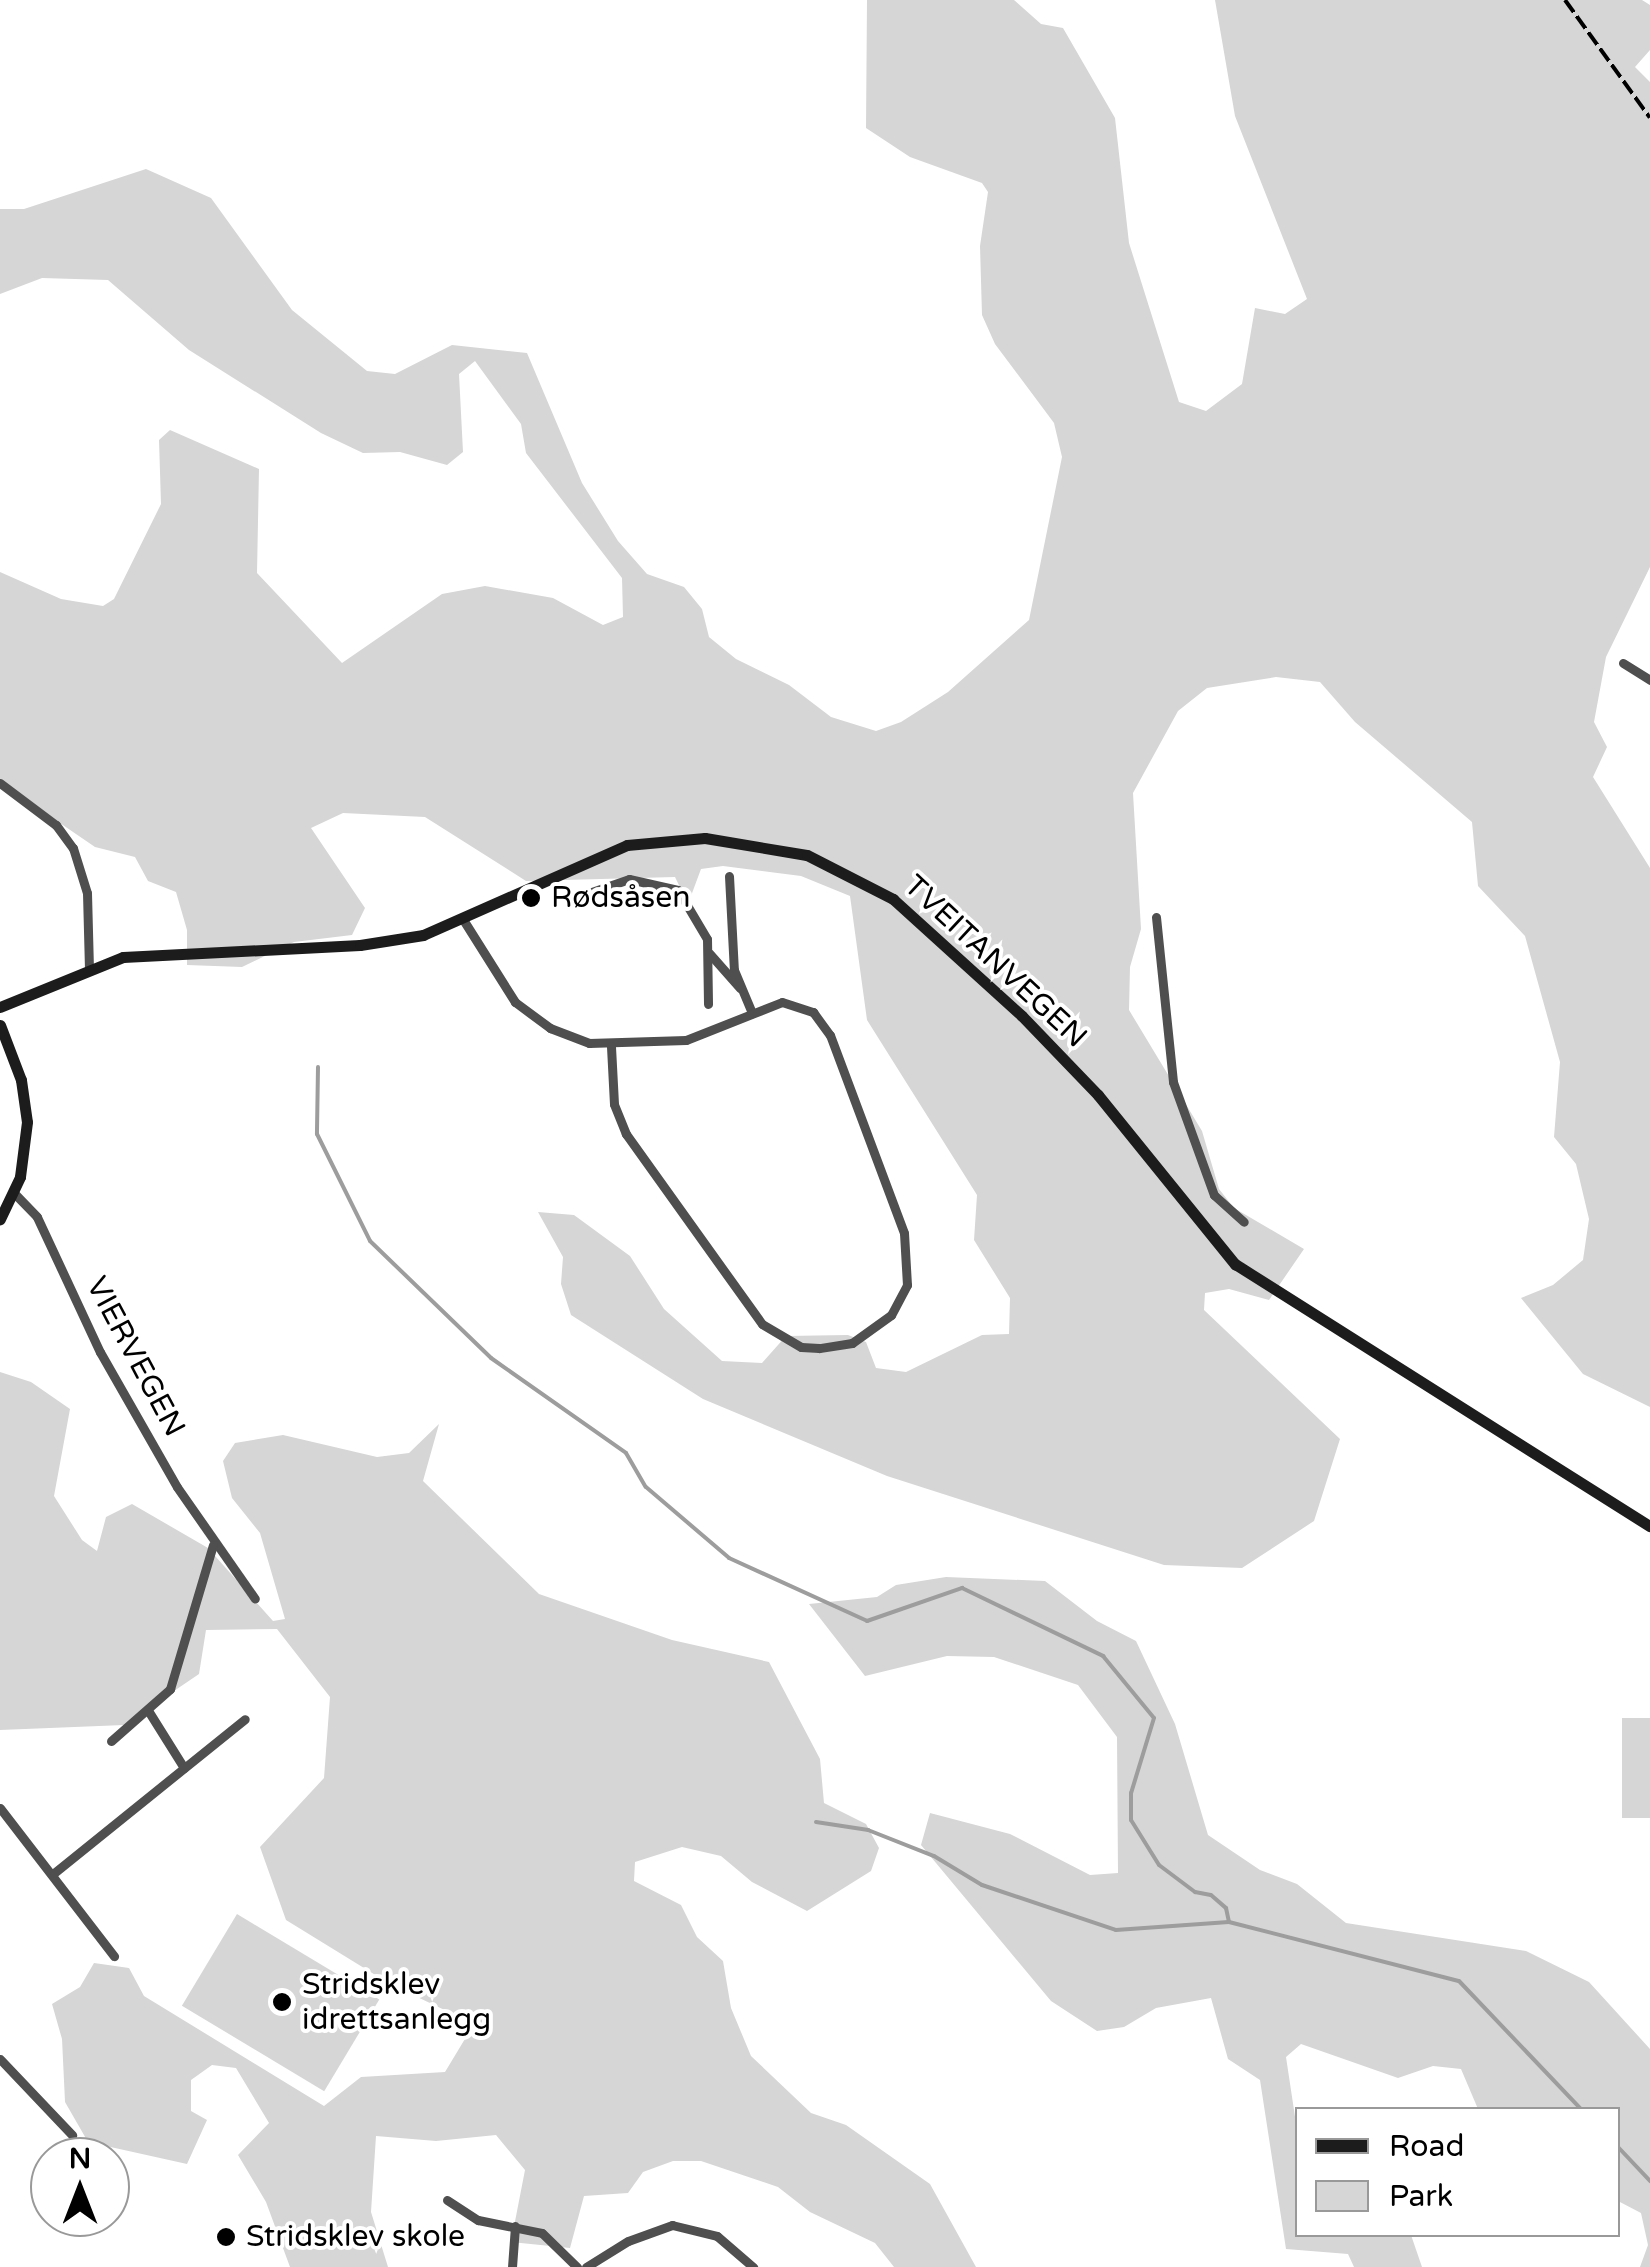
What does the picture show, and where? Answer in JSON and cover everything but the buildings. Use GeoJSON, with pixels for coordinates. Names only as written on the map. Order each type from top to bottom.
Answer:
{"type":"FeatureCollection","features":[{"type":"Feature","properties":{"kind":"main road","name":"TVEITANVEGEN"},"geometry":{"type":"LineString","coordinates":[[0,1007],[89,967],[139,955],[381,943],[464,921],[576,863],[655,840],[764,843],[854,874],[907,911],[1065,1059],[1235,1264],[1650,1526]]}},
{"type":"Feature","properties":{"kind":"main road"},"geometry":{"type":"LineString","coordinates":[[0,1025],[27,1106],[26,1152],[14,1192],[0,1218]]}},
{"type":"Feature","properties":{"kind":"street"},"geometry":{"type":"LineString","coordinates":[[1623,663],[1650,680]]}},
{"type":"Feature","properties":{"kind":"street"},"geometry":{"type":"LineString","coordinates":[[0,783],[56,825],[74,848],[87,893],[89,967]]}},
{"type":"Feature","properties":{"kind":"street"},"geometry":{"type":"LineString","coordinates":[[728,876],[728,933],[740,988],[752,1013]]}},
{"type":"Feature","properties":{"kind":"street"},"geometry":{"type":"LineString","coordinates":[[580,896],[629,879],[663,883],[692,905],[709,953],[708,1004]]}},
{"type":"Feature","properties":{"kind":"street"},"geometry":{"type":"LineString","coordinates":[[1156,918],[1174,1082],[1214,1195],[1244,1222]]}},
{"type":"Feature","properties":{"kind":"street"},"geometry":{"type":"LineString","coordinates":[[464,921],[515,1002],[550,1028],[611,1046],[686,1040],[782,1002],[806,1008],[822,1021],[904,1234],[909,1268],[900,1299],[875,1330],[852,1343],[801,1347],[762,1324],[626,1134],[614,1104],[611,1046]]}},
{"type":"Feature","properties":{"kind":"street"},"geometry":{"type":"LineString","coordinates":[[709,953],[740,988]]}},
{"type":"Feature","properties":{"kind":"street","name":"VIERVEGEN"},"geometry":{"type":"LineString","coordinates":[[14,1192],[37,1217],[100,1352],[213,1545],[255,1599]]}},
{"type":"Feature","properties":{"kind":"street"},"geometry":{"type":"LineString","coordinates":[[111,1742],[149,1712],[180,1670],[213,1545]]}},
{"type":"Feature","properties":{"kind":"street"},"geometry":{"type":"LineString","coordinates":[[149,1712],[184,1768]]}},
{"type":"Feature","properties":{"kind":"street"},"geometry":{"type":"LineString","coordinates":[[54,1873],[246,1719]]}},
{"type":"Feature","properties":{"kind":"street"},"geometry":{"type":"LineString","coordinates":[[0,1808],[54,1873],[114,1956]]}},
{"type":"Feature","properties":{"kind":"street"},"geometry":{"type":"LineString","coordinates":[[0,2059],[72,2136]]}},
{"type":"Feature","properties":{"kind":"street"},"geometry":{"type":"LineString","coordinates":[[447,2200],[478,2220],[542,2233],[576,2267]]}},
{"type":"Feature","properties":{"kind":"street"},"geometry":{"type":"LineString","coordinates":[[512,2267],[515,2226]]}},
{"type":"Feature","properties":{"kind":"street"},"geometry":{"type":"LineString","coordinates":[[586,2267],[628,2241],[672,2226],[718,2236],[754,2267]]}},
{"type":"Feature","properties":{"kind":"green space"},"geometry":{"type":"Polygon","coordinates":[[[867,0],[1014,0],[1041,24],[1063,28],[1115,118],[1129,243],[1179,402],[1206,411],[1242,384],[1255,308],[1285,314],[1307,299],[1235,116],[1215,0],[1642,0],[1650,5],[1650,50],[1635,67],[1650,82],[1650,567],[1606,657],[1594,722],[1607,747],[1593,777],[1650,868],[1650,1407],[1583,1374],[1521,1298],[1553,1285],[1583,1260],[1589,1219],[1576,1164],[1554,1137],[1560,1062],[1525,936],[1478,886],[1472,822],[1355,722],[1320,682],[1276,677],[1207,688],[1178,711],[1133,793],[1141,929],[1130,967],[1129,1010],[1202,1131],[1219,1189],[1234,1208],[1304,1249],[1269,1300],[1229,1289],[1205,1293],[1204,1310],[1340,1439],[1314,1521],[1242,1568],[1164,1565],[887,1476],[703,1399],[571,1315],[561,1284],[563,1257],[538,1212],[574,1215],[630,1256],[664,1309],[722,1361],[762,1363],[786,1336],[848,1335],[866,1342],[876,1368],[906,1372],[982,1335],[1009,1334],[1010,1298],[974,1240],[977,1195],[867,1020],[850,896],[801,876],[723,866],[701,869],[688,904],[675,877],[526,881],[425,817],[343,813],[311,828],[365,908],[352,935],[294,942],[242,967],[187,965],[187,930],[176,892],[148,881],[135,857],[95,847],[0,782],[0,572],[61,599],[103,606],[114,599],[161,504],[159,440],[170,430],[259,469],[257,573],[342,663],[442,594],[485,586],[553,598],[603,625],[623,617],[622,578],[526,453],[521,424],[475,361],[459,374],[463,452],[447,465],[400,452],[363,453],[321,433],[189,350],[108,280],[42,278],[0,294],[0,209],[24,209],[146,169],[211,198],[292,310],[367,371],[395,374],[452,345],[527,353],[582,483],[618,541],[647,574],[684,587],[702,609],[709,637],[736,659],[789,685],[831,717],[876,731],[901,722],[948,692],[1029,620],[1062,457],[1054,423],[995,344],[982,315],[980,246],[988,192],[982,183],[910,157],[866,128],[867,0]]]}},
{"type":"Feature","properties":{"kind":"green space"},"geometry":{"type":"Polygon","coordinates":[[[0,1372],[31,1382],[70,1409],[54,1496],[82,1540],[97,1551],[106,1517],[132,1504],[208,1548],[273,1621],[285,1619],[260,1533],[232,1498],[223,1461],[235,1443],[283,1435],[377,1457],[409,1453],[439,1424],[423,1481],[539,1594],[672,1640],[769,1662],[820,1759],[824,1803],[866,1824],[879,1848],[871,1871],[807,1911],[752,1882],[721,1856],[682,1847],[635,1862],[634,1881],[681,1905],[697,1937],[723,1961],[731,2008],[751,2056],[811,2113],[846,2125],[930,2184],[976,2267],[894,2267],[875,2243],[810,2212],[778,2187],[701,2161],[673,2161],[643,2172],[628,2193],[584,2196],[570,2248],[511,2242],[525,2170],[496,2135],[436,2141],[376,2136],[371,2212],[388,2267],[290,2267],[266,2202],[238,2155],[269,2123],[236,2068],[212,2065],[191,2080],[191,2111],[207,2120],[187,2164],[130,2151],[130,2137],[85,2137],[65,2102],[62,2039],[52,2004],[80,1987],[94,1963],[129,1968],[144,1996],[324,2106],[361,2077],[445,2072],[474,2024],[390,1984],[286,1920],[260,1847],[324,1778],[330,1697],[277,1629],[206,1630],[199,1674],[124,1725],[0,1730],[0,1372]]]}},
{"type":"Feature","properties":{"kind":"green space"},"geometry":{"type":"Polygon","coordinates":[[[946,1577],[1045,1581],[1097,1621],[1136,1641],[1175,1724],[1208,1835],[1260,1870],[1297,1884],[1346,1923],[1526,1951],[1589,1982],[1650,2049],[1650,2267],[1640,2267],[1648,2245],[1641,2213],[1620,2202],[1620,2107],[1477,2107],[1461,2069],[1433,2066],[1398,2078],[1301,2044],[1286,2057],[1295,2117],[1295,2237],[1412,2237],[1422,2267],[1354,2267],[1348,2254],[1286,2249],[1260,2080],[1228,2059],[1211,1998],[1156,2008],[1124,2027],[1097,2031],[1051,2001],[921,1845],[930,1813],[1010,1834],[1090,1875],[1118,1873],[1117,1737],[1078,1685],[994,1657],[947,1656],[865,1676],[809,1604],[877,1597],[896,1585],[946,1577]]]}},
{"type":"Feature","properties":{"kind":"green space"},"geometry":{"type":"Polygon","coordinates":[[[1622,1718],[1650,1718],[1650,1818],[1622,1818],[1622,1718]]]}},
{"type":"Feature","properties":{"kind":"green space","name":"Stridsklev idrettsanlegg"},"geometry":{"type":"Polygon","coordinates":[[[237,1914],[379,1999],[324,2091],[182,2006],[237,1914]]]}},
{"type":"Feature","properties":{"kind":"waterway"},"geometry":{"type":"LineString","coordinates":[[318,1067],[317,1134],[370,1241],[491,1358],[626,1453],[646,1487],[729,1558],[867,1621],[962,1588],[1103,1656],[1154,1718],[1131,1793],[1131,1820],[1159,1865],[1195,1892],[1211,1895],[1226,1908],[1229,1922]]}},
{"type":"Feature","properties":{"kind":"waterway"},"geometry":{"type":"LineString","coordinates":[[816,1822],[868,1830],[934,1856],[982,1885],[1116,1930],[1229,1922],[1459,1981],[1579,2107]]}},
{"type":"Feature","properties":{"kind":"waterway"},"geometry":{"type":"LineString","coordinates":[[1620,2149],[1650,2181]]}},
{"type":"Feature","properties":{"kind":"railway"},"geometry":{"type":"LineString","coordinates":[[1565,0],[1650,118]]}},
{"type":"Feature","properties":{"kind":"place","name":"Rødsåsen"},"geometry":{"type":"Point","coordinates":[531,898]}},
{"type":"Feature","properties":{"kind":"place","name":"Stridsklev idrettsanlegg"},"geometry":{"type":"Point","coordinates":[282,2002]}},
{"type":"Feature","properties":{"kind":"place","name":"Stridsklev skole"},"geometry":{"type":"Point","coordinates":[226,2237]}}]}
